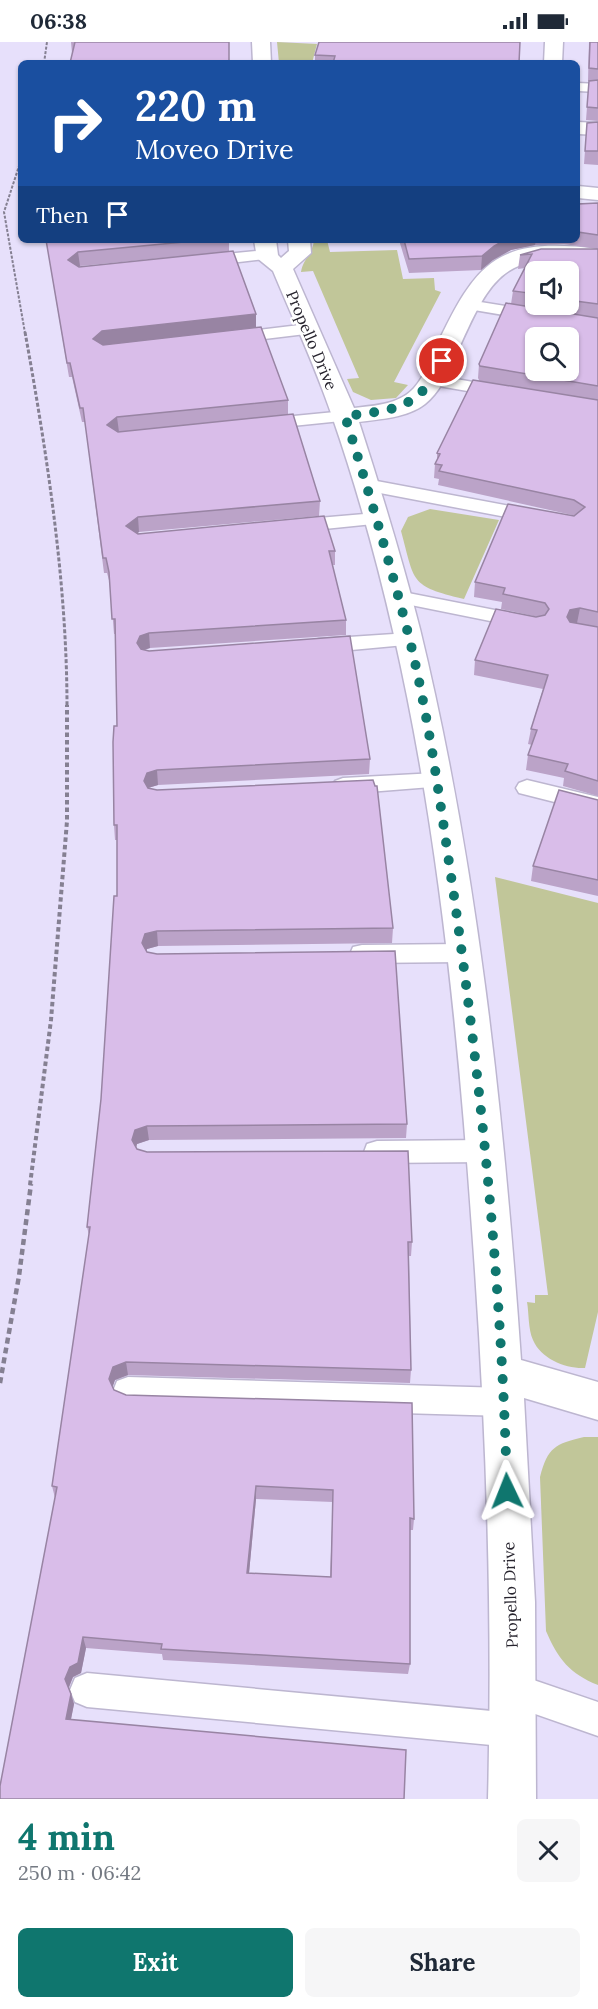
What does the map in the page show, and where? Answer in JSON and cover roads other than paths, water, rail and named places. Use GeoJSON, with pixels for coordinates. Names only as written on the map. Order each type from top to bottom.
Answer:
{"type":"FeatureCollection","features":[{"type":"Feature","properties":{"kind":"street"},"geometry":{"type":"LineString","coordinates":[[261,42],[262,60]]}},
{"type":"Feature","properties":{"kind":"street"},"geometry":{"type":"LineString","coordinates":[[553,60],[554,42]]}},
{"type":"Feature","properties":{"kind":"street"},"geometry":{"type":"LineString","coordinates":[[580,128],[598,129]]}},
{"type":"Feature","properties":{"kind":"street"},"geometry":{"type":"LineString","coordinates":[[580,192],[598,194]]}},
{"type":"Feature","properties":{"kind":"street","name":"Propello Drive"},"geometry":{"type":"LineString","coordinates":[[278,251],[345,416],[366,485],[410,639],[436,781],[462,953],[486,1151],[503,1388],[514,1730],[513,1799]]}},
{"type":"Feature","properties":{"kind":"street"},"geometry":{"type":"LineString","coordinates":[[345,416],[382,411],[413,402],[433,380],[478,287],[497,267],[531,253],[575,252],[598,255]]}},
{"type":"Feature","properties":{"kind":"street"},"geometry":{"type":"LineString","coordinates":[[503,1388],[598,1401]]}},
{"type":"Feature","properties":{"kind":"lane"},"geometry":{"type":"LineString","coordinates":[[580,87],[598,88]]}},
{"type":"Feature","properties":{"kind":"lane"},"geometry":{"type":"LineString","coordinates":[[187,263],[278,251]]}},
{"type":"Feature","properties":{"kind":"lane"},"geometry":{"type":"LineString","coordinates":[[468,305],[598,326]]}},
{"type":"Feature","properties":{"kind":"lane"},"geometry":{"type":"LineString","coordinates":[[220,339],[308,329]]}},
{"type":"Feature","properties":{"kind":"lane"},"geometry":{"type":"LineString","coordinates":[[433,380],[516,394]]}},
{"type":"Feature","properties":{"kind":"lane"},"geometry":{"type":"LineString","coordinates":[[251,426],[345,416]]}},
{"type":"Feature","properties":{"kind":"lane"},"geometry":{"type":"LineString","coordinates":[[366,485],[561,521]]}},
{"type":"Feature","properties":{"kind":"lane"},"geometry":{"type":"LineString","coordinates":[[274,528],[376,519]]}},
{"type":"Feature","properties":{"kind":"lane"},"geometry":{"type":"LineString","coordinates":[[398,597],[535,624]]}},
{"type":"Feature","properties":{"kind":"lane"},"geometry":{"type":"LineString","coordinates":[[301,647],[410,639]]}},
{"type":"Feature","properties":{"kind":"lane"},"geometry":{"type":"LineString","coordinates":[[318,787],[436,781]]}},
{"type":"Feature","properties":{"kind":"lane"},"geometry":{"type":"LineString","coordinates":[[527,789],[598,805]]}},
{"type":"Feature","properties":{"kind":"lane"},"geometry":{"type":"LineString","coordinates":[[338,955],[462,953]]}},
{"type":"Feature","properties":{"kind":"lane"},"geometry":{"type":"LineString","coordinates":[[347,1152],[486,1151]]}},
{"type":"Feature","properties":{"kind":"lane"},"geometry":{"type":"LineString","coordinates":[[128,1391],[503,1388]]}},
{"type":"Feature","properties":{"kind":"lane"},"geometry":{"type":"LineString","coordinates":[[87,1690],[514,1730]]}},
{"type":"Feature","properties":{"kind":"lane"},"geometry":{"type":"LineString","coordinates":[[513,1690],[598,1719]]}}]}
